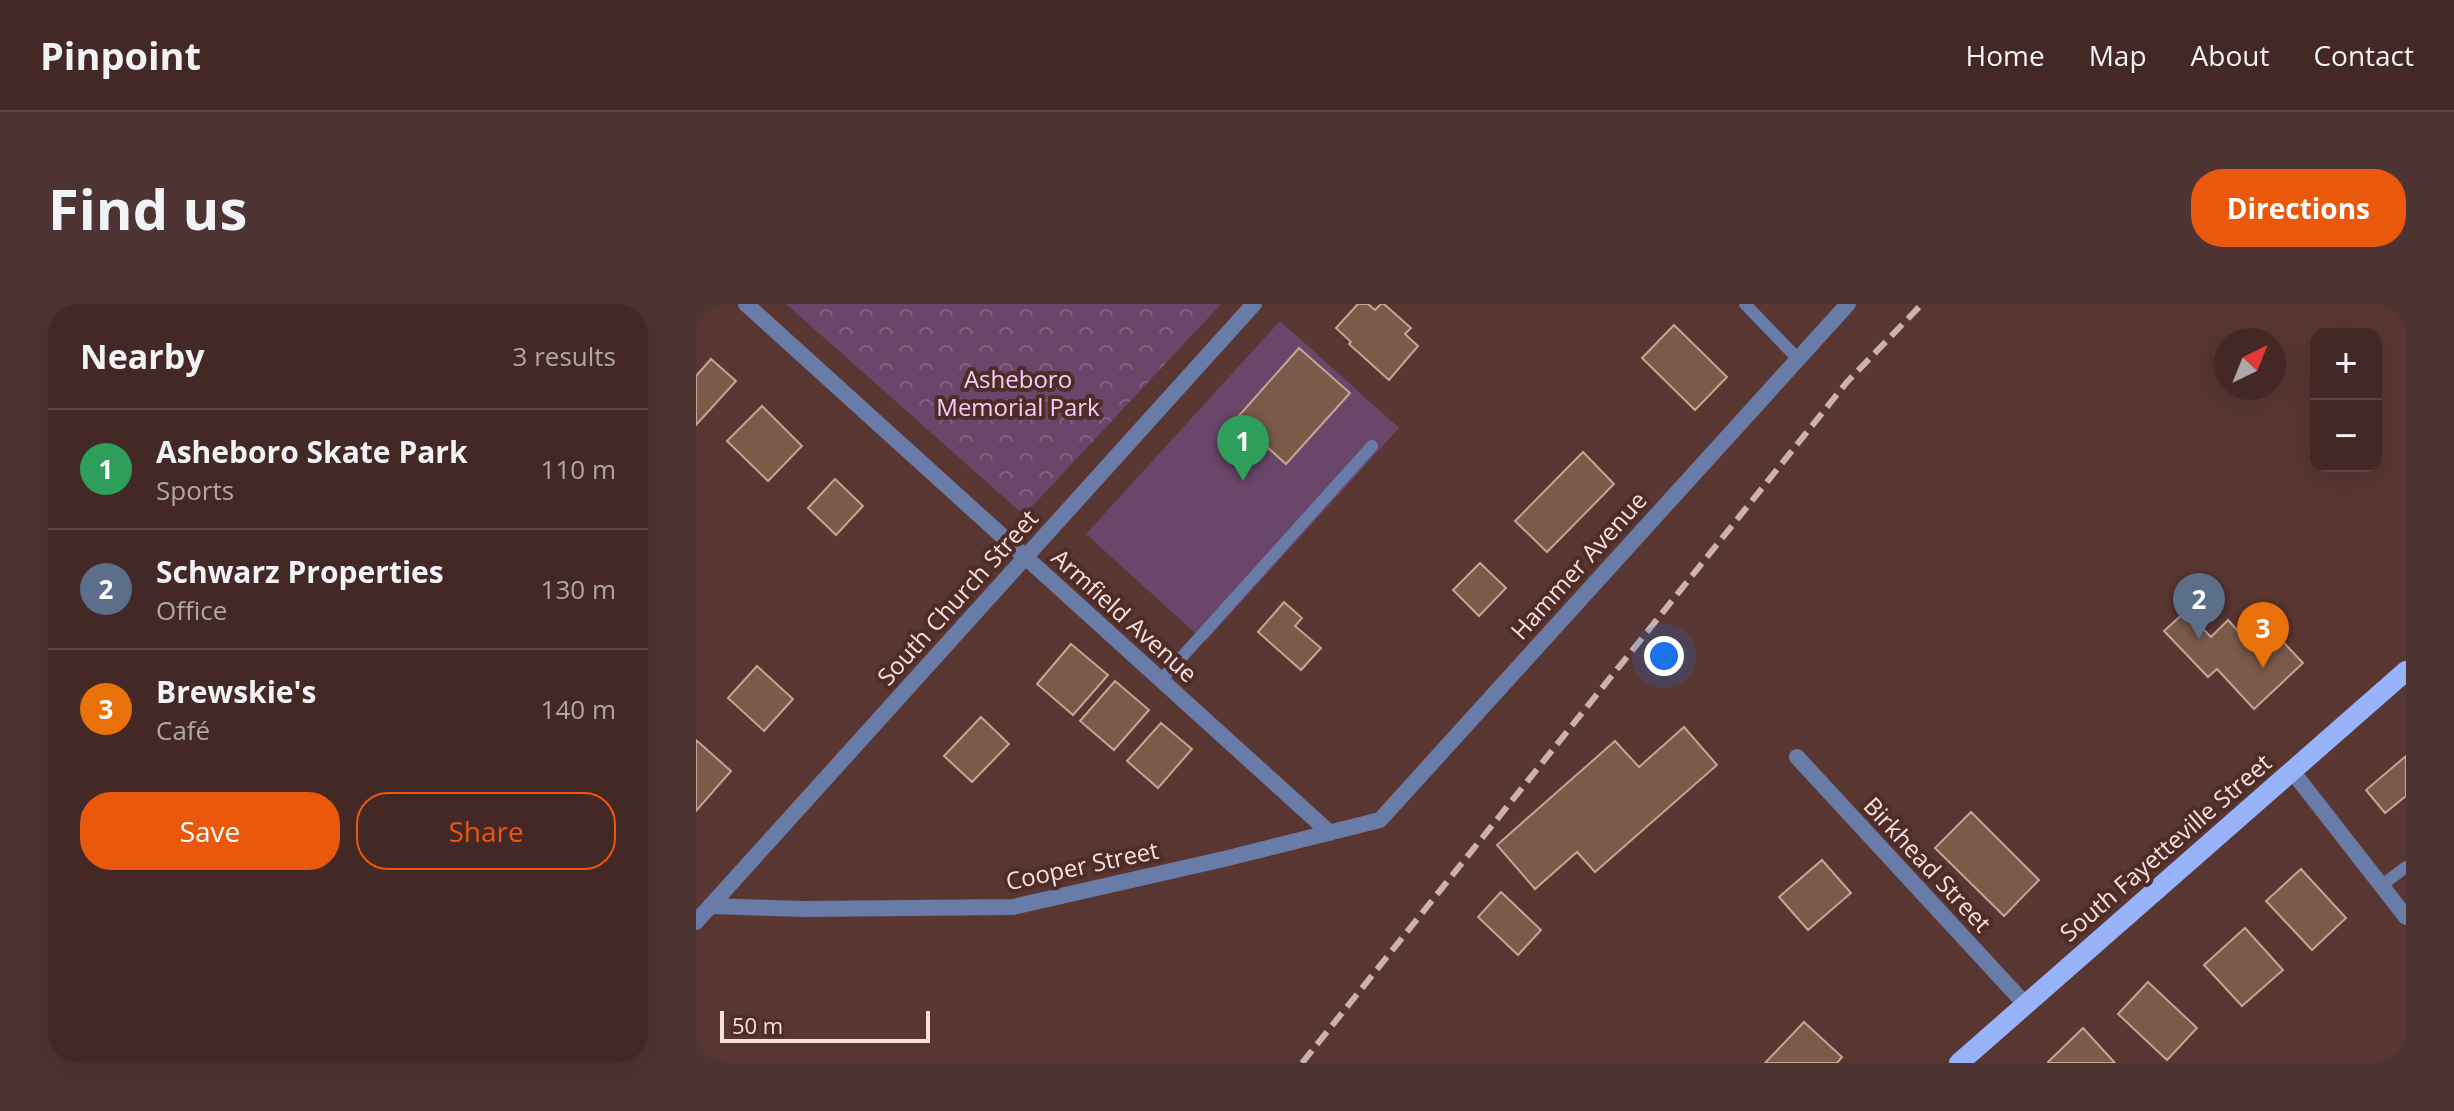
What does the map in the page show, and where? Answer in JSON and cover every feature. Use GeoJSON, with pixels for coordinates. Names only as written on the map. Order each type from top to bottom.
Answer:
{"type":"FeatureCollection","features":[{"type":"Feature","properties":{"kind":"main road","name":"South Fayetteville Street"},"geometry":{"type":"LineString","coordinates":[[1959,1063],[2406,671]]}},
{"type":"Feature","properties":{"kind":"street","name":"Armfield Avenue"},"geometry":{"type":"LineString","coordinates":[[746,304],[1330,833]]}},
{"type":"Feature","properties":{"kind":"street","name":"South Church Street"},"geometry":{"type":"LineString","coordinates":[[696,922],[703,905],[1254,304]]}},
{"type":"Feature","properties":{"kind":"street","name":"Hammer Avenue"},"geometry":{"type":"LineString","coordinates":[[1330,833],[1380,820],[1848,304]]}},
{"type":"Feature","properties":{"kind":"street","name":"Birkhead Street"},"geometry":{"type":"LineString","coordinates":[[1797,757],[2025,1004]]}},
{"type":"Feature","properties":{"kind":"street"},"geometry":{"type":"LineString","coordinates":[[2292,771],[2406,917]]}},
{"type":"Feature","properties":{"kind":"street","name":"Cooper Street"},"geometry":{"type":"LineString","coordinates":[[703,905],[805,909],[1013,907],[1330,833]]}},
{"type":"Feature","properties":{"kind":"lane"},"geometry":{"type":"LineString","coordinates":[[1745,304],[1797,358]]}},
{"type":"Feature","properties":{"kind":"lane"},"geometry":{"type":"LineString","coordinates":[[1162,679],[1372,446]]}},
{"type":"Feature","properties":{"kind":"lane"},"geometry":{"type":"LineString","coordinates":[[2382,885],[2406,867]]}},
{"type":"Feature","properties":{"kind":"green space","name":"Asheboro Memorial Park"},"geometry":{"type":"Polygon","coordinates":[[[786,304],[1221,304],[1024,515],[786,304]]]}},
{"type":"Feature","properties":{"kind":"green space"},"geometry":{"type":"Polygon","coordinates":[[[1280,321],[1399,428],[1205,642],[1086,534],[1280,321]]]}},
{"type":"Feature","properties":{"kind":"building"},"geometry":{"type":"Polygon","coordinates":[[[1358,304],[1368,304],[1375,310],[1384,304],[1411,328],[1405,334],[1418,346],[1389,380],[1336,328],[1358,304]]]}},
{"type":"Feature","properties":{"kind":"building"},"geometry":{"type":"Polygon","coordinates":[[[1674,325],[1727,377],[1695,410],[1642,358],[1674,325]]]}},
{"type":"Feature","properties":{"kind":"building"},"geometry":{"type":"Polygon","coordinates":[[[1299,348],[1350,393],[1286,464],[1236,419],[1299,348]]]}},
{"type":"Feature","properties":{"kind":"building"},"geometry":{"type":"Polygon","coordinates":[[[711,359],[736,381],[696,425],[696,376],[711,359]]]}},
{"type":"Feature","properties":{"kind":"building"},"geometry":{"type":"Polygon","coordinates":[[[762,406],[802,446],[768,481],[727,441],[762,406]]]}},
{"type":"Feature","properties":{"kind":"building"},"geometry":{"type":"Polygon","coordinates":[[[1583,452],[1614,484],[1547,552],[1515,521],[1583,452]]]}},
{"type":"Feature","properties":{"kind":"building"},"geometry":{"type":"Polygon","coordinates":[[[835,479],[863,506],[836,535],[808,508],[835,479]]]}},
{"type":"Feature","properties":{"kind":"building"},"geometry":{"type":"Polygon","coordinates":[[[1480,563],[1506,588],[1479,616],[1453,590],[1480,563]]]}},
{"type":"Feature","properties":{"kind":"building"},"geometry":{"type":"Polygon","coordinates":[[[1284,602],[1302,618],[1295,626],[1321,648],[1301,670],[1258,632],[1284,602]]]}},
{"type":"Feature","properties":{"kind":"building"},"geometry":{"type":"Polygon","coordinates":[[[2186,611],[2211,637],[2228,620],[2250,644],[2269,627],[2303,663],[2254,709],[2217,669],[2208,677],[2164,631],[2186,611]]]}},
{"type":"Feature","properties":{"kind":"building"},"geometry":{"type":"Polygon","coordinates":[[[1071,644],[1108,675],[1073,715],[1037,684],[1071,644]]]}},
{"type":"Feature","properties":{"kind":"building"},"geometry":{"type":"Polygon","coordinates":[[[757,666],[793,699],[764,731],[728,698],[757,666]]]}},
{"type":"Feature","properties":{"kind":"building"},"geometry":{"type":"Polygon","coordinates":[[[1115,681],[1149,710],[1114,750],[1080,721],[1115,681]]]}},
{"type":"Feature","properties":{"kind":"building"},"geometry":{"type":"Polygon","coordinates":[[[981,717],[1009,744],[972,782],[944,756],[981,717]]]}},
{"type":"Feature","properties":{"kind":"building"},"geometry":{"type":"Polygon","coordinates":[[[1161,723],[1192,749],[1158,788],[1127,761],[1161,723]]]}},
{"type":"Feature","properties":{"kind":"building"},"geometry":{"type":"Polygon","coordinates":[[[1684,727],[1717,765],[1595,872],[1577,852],[1535,889],[1497,845],[1615,741],[1639,767],[1684,727]]]}},
{"type":"Feature","properties":{"kind":"building"},"geometry":{"type":"Polygon","coordinates":[[[696,740],[731,771],[696,811],[696,740]]]}},
{"type":"Feature","properties":{"kind":"building"},"geometry":{"type":"Polygon","coordinates":[[[2406,756],[2406,796],[2385,813],[2366,790],[2406,756]]]}},
{"type":"Feature","properties":{"kind":"building"},"geometry":{"type":"Polygon","coordinates":[[[1971,812],[2039,880],[2004,916],[1935,848],[1971,812]]]}},
{"type":"Feature","properties":{"kind":"building"},"geometry":{"type":"Polygon","coordinates":[[[1822,860],[1851,893],[1808,930],[1779,897],[1822,860]]]}},
{"type":"Feature","properties":{"kind":"building"},"geometry":{"type":"Polygon","coordinates":[[[2301,869],[2346,918],[2312,950],[2266,901],[2301,869]]]}},
{"type":"Feature","properties":{"kind":"building"},"geometry":{"type":"Polygon","coordinates":[[[1501,892],[1541,930],[1518,955],[1478,917],[1501,892]]]}},
{"type":"Feature","properties":{"kind":"building"},"geometry":{"type":"Polygon","coordinates":[[[2245,928],[2283,970],[2242,1006],[2204,965],[2245,928]]]}},
{"type":"Feature","properties":{"kind":"building"},"geometry":{"type":"Polygon","coordinates":[[[2148,982],[2197,1028],[2167,1060],[2118,1014],[2148,982]]]}},
{"type":"Feature","properties":{"kind":"building"},"geometry":{"type":"Polygon","coordinates":[[[1804,1022],[1842,1057],[1837,1063],[1765,1063],[1804,1022]]]}},
{"type":"Feature","properties":{"kind":"building"},"geometry":{"type":"Polygon","coordinates":[[[2083,1028],[2115,1063],[2048,1062],[2083,1028]]]}},
{"type":"Feature","properties":{"kind":"railway"},"geometry":{"type":"LineString","coordinates":[[1302,1063],[1847,382],[1922,304]]}},
{"type":"Feature","properties":{"kind":"place","name":"Asheboro Skate Park"},"geometry":{"type":"Point","coordinates":[1243,481]}},
{"type":"Feature","properties":{"kind":"place","name":"Schwarz Properties"},"geometry":{"type":"Point","coordinates":[2199,639]}},
{"type":"Feature","properties":{"kind":"place","name":"Brewskie's"},"geometry":{"type":"Point","coordinates":[2263,668]}}]}
